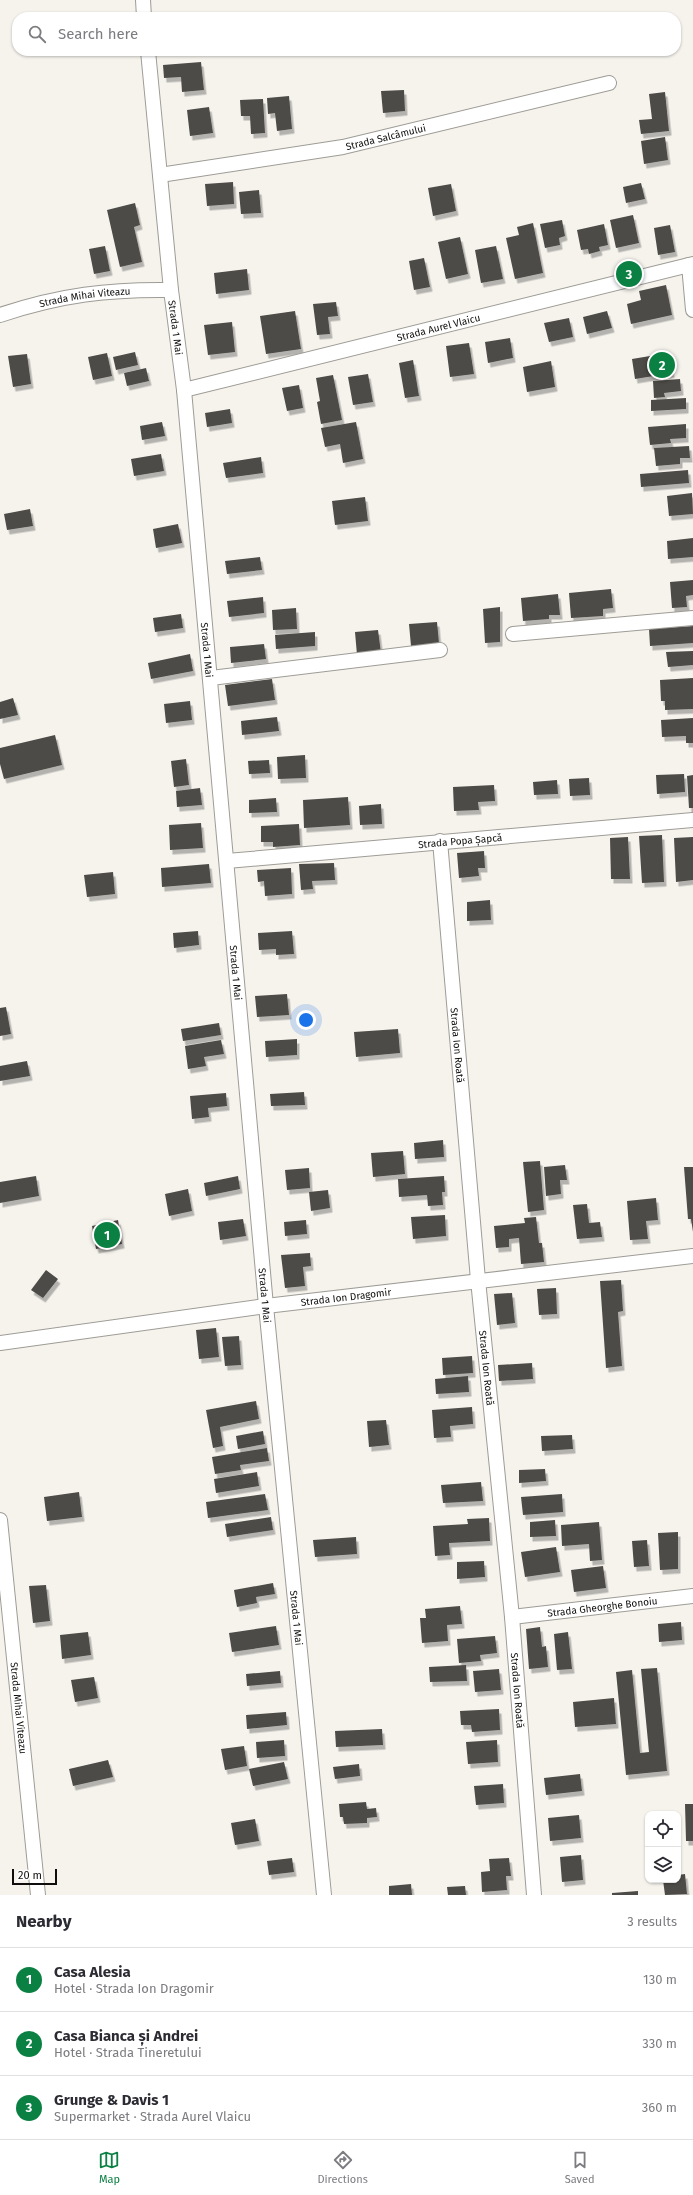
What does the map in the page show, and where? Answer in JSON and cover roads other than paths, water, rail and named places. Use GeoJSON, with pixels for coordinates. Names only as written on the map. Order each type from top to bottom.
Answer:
{"type":"FeatureCollection","features":[{"type":"Feature","properties":{"kind":"street"},"geometry":{"type":"LineString","coordinates":[[143,0],[144,12]]}},
{"type":"Feature","properties":{"kind":"street","name":"Strada 1 Mai"},"geometry":{"type":"LineString","coordinates":[[148,56],[171,290],[184,390],[211,678],[266,1306],[324,1895]]}},
{"type":"Feature","properties":{"kind":"street","name":"Strada Salcâmului"},"geometry":{"type":"LineString","coordinates":[[160,175],[343,147],[609,83]]}},
{"type":"Feature","properties":{"kind":"street"},"geometry":{"type":"LineString","coordinates":[[691,264],[693,310]]}},
{"type":"Feature","properties":{"kind":"street","name":"Strada Aurel Vlaicu"},"geometry":{"type":"LineString","coordinates":[[184,390],[691,264]]}},
{"type":"Feature","properties":{"kind":"street","name":"Strada Mihai Viteazu"},"geometry":{"type":"LineString","coordinates":[[0,315],[26,306],[80,294],[126,289],[171,290]]}},
{"type":"Feature","properties":{"kind":"street"},"geometry":{"type":"LineString","coordinates":[[513,634],[693,618]]}},
{"type":"Feature","properties":{"kind":"street"},"geometry":{"type":"LineString","coordinates":[[211,678],[440,650]]}},
{"type":"Feature","properties":{"kind":"street","name":"Strada Popa Șapcă"},"geometry":{"type":"LineString","coordinates":[[227,861],[440,841],[693,820]]}},
{"type":"Feature","properties":{"kind":"street","name":"Strada Ion Roată"},"geometry":{"type":"LineString","coordinates":[[440,841],[478,1280],[512,1616],[534,1895]]}},
{"type":"Feature","properties":{"kind":"street","name":"Strada Ion Dragomir"},"geometry":{"type":"LineString","coordinates":[[0,1343],[266,1306],[693,1256]]}},
{"type":"Feature","properties":{"kind":"street","name":"Strada Mihai Viteazu"},"geometry":{"type":"LineString","coordinates":[[0,1520],[38,1895]]}},
{"type":"Feature","properties":{"kind":"street","name":"Strada Gheorghe Bonoiu"},"geometry":{"type":"LineString","coordinates":[[512,1616],[693,1596]]}},
{"type":"Feature","properties":{"kind":"place","name":"Grunge & Davis 1"},"geometry":{"type":"Point","coordinates":[629,274]}},
{"type":"Feature","properties":{"kind":"place","name":"Casa Bianca și Andrei"},"geometry":{"type":"Point","coordinates":[662,365]}},
{"type":"Feature","properties":{"kind":"place","name":"Casa Alesia"},"geometry":{"type":"Point","coordinates":[107,1235]}}]}
